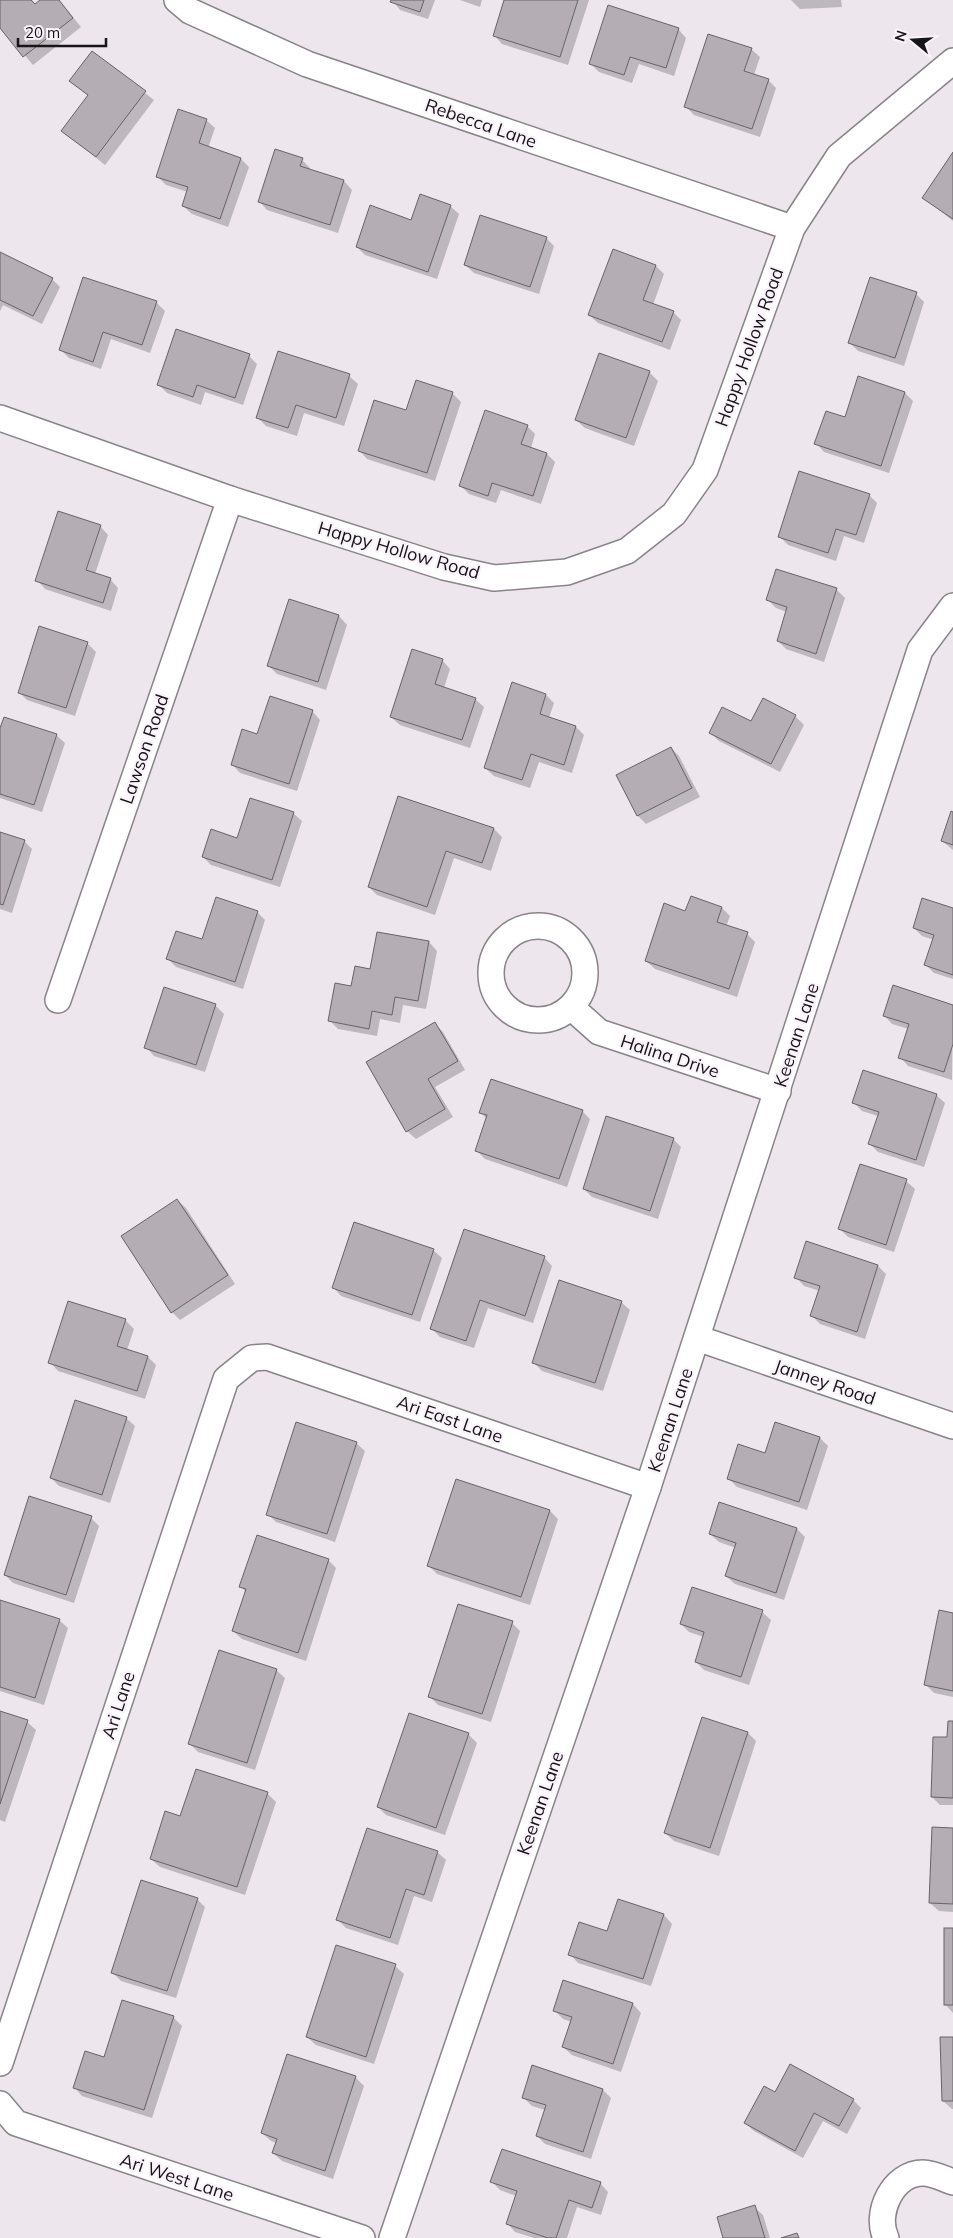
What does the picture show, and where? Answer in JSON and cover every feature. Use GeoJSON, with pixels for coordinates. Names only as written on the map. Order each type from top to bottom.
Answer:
{"type":"FeatureCollection","features":[{"type":"Feature","properties":{"kind":"street","name":"Rebecca Lane"},"geometry":{"type":"LineString","coordinates":[[177,0],[190,11],[307,64],[792,228]]}},
{"type":"Feature","properties":{"kind":"street","name":"Happy Hollow Road"},"geometry":{"type":"LineString","coordinates":[[0,418],[230,499],[444,567],[494,578],[567,572],[628,551],[674,514],[705,470],[792,228],[839,156],[953,61]]}},
{"type":"Feature","properties":{"kind":"street","name":"Lawson Road"},"geometry":{"type":"LineString","coordinates":[[58,1000],[230,499]]}},
{"type":"Feature","properties":{"kind":"street","name":"Keenan Lane"},"geometry":{"type":"LineString","coordinates":[[392,2238],[648,1487],[920,650],[953,606]]}},
{"type":"Feature","properties":{"kind":"street","name":"Halina Drive"},"geometry":{"type":"LineString","coordinates":[[571,1007],[599,1032],[778,1091]]}},
{"type":"Feature","properties":{"kind":"street","name":"Janney Road"},"geometry":{"type":"LineString","coordinates":[[697,1338],[953,1426]]}},
{"type":"Feature","properties":{"kind":"street","name":"Ari East Lane"},"geometry":{"type":"LineString","coordinates":[[252,1358],[267,1357],[648,1487]]}},
{"type":"Feature","properties":{"kind":"street","name":"Ari Lane"},"geometry":{"type":"LineString","coordinates":[[0,2063],[226,1379],[252,1358]]}},
{"type":"Feature","properties":{"kind":"street","name":"Ari West Lane"},"geometry":{"type":"LineString","coordinates":[[0,2104],[16,2123],[362,2238]]}},
{"type":"Feature","properties":{"kind":"street"},"geometry":{"type":"LineString","coordinates":[[886,2238],[884,2232],[885,2205],[890,2193],[904,2180],[921,2173],[953,2182]]}},
{"type":"Feature","properties":{"kind":"building"},"geometry":{"type":"Polygon","coordinates":[[[0,0],[31,0],[35,4],[40,0],[59,0],[73,18],[23,57],[0,28],[0,0]]]}},
{"type":"Feature","properties":{"kind":"building"},"geometry":{"type":"Polygon","coordinates":[[[391,0],[424,0],[420,12],[390,2],[391,0]]]}},
{"type":"Feature","properties":{"kind":"building"},"geometry":{"type":"Polygon","coordinates":[[[504,0],[578,0],[560,57],[493,36],[504,0]]]}},
{"type":"Feature","properties":{"kind":"building"},"geometry":{"type":"Polygon","coordinates":[[[608,5],[679,28],[666,68],[630,57],[624,75],[589,64],[608,5]]]}},
{"type":"Feature","properties":{"kind":"building"},"geometry":{"type":"Polygon","coordinates":[[[708,34],[752,48],[744,71],[769,79],[752,129],[684,107],[708,34]]]}},
{"type":"Feature","properties":{"kind":"building"},"geometry":{"type":"Polygon","coordinates":[[[92,51],[146,91],[96,157],[61,131],[88,95],[69,81],[92,51]]]}},
{"type":"Feature","properties":{"kind":"building"},"geometry":{"type":"Polygon","coordinates":[[[178,109],[207,119],[199,143],[241,158],[220,219],[182,206],[188,187],[156,177],[178,109]]]}},
{"type":"Feature","properties":{"kind":"building"},"geometry":{"type":"Polygon","coordinates":[[[275,149],[303,158],[300,166],[344,180],[330,225],[258,202],[275,149]]]}},
{"type":"Feature","properties":{"kind":"building"},"geometry":{"type":"Polygon","coordinates":[[[953,152],[953,219],[922,198],[953,152]]]}},
{"type":"Feature","properties":{"kind":"building"},"geometry":{"type":"Polygon","coordinates":[[[420,194],[451,205],[428,272],[356,247],[370,205],[411,220],[420,194]]]}},
{"type":"Feature","properties":{"kind":"building"},"geometry":{"type":"Polygon","coordinates":[[[480,215],[547,237],[530,287],[464,265],[480,215]]]}},
{"type":"Feature","properties":{"kind":"building"},"geometry":{"type":"Polygon","coordinates":[[[613,249],[656,265],[643,300],[674,311],[662,342],[588,315],[613,249]]]}},
{"type":"Feature","properties":{"kind":"building"},"geometry":{"type":"Polygon","coordinates":[[[0,252],[53,278],[33,316],[0,300],[0,252]]]}},
{"type":"Feature","properties":{"kind":"building"},"geometry":{"type":"Polygon","coordinates":[[[83,277],[157,301],[142,345],[103,332],[93,362],[59,350],[83,277]]]}},
{"type":"Feature","properties":{"kind":"building"},"geometry":{"type":"Polygon","coordinates":[[[870,277],[917,292],[895,358],[848,343],[870,277]]]}},
{"type":"Feature","properties":{"kind":"building"},"geometry":{"type":"Polygon","coordinates":[[[176,329],[250,354],[235,398],[197,385],[193,397],[157,385],[176,329]]]}},
{"type":"Feature","properties":{"kind":"building"},"geometry":{"type":"Polygon","coordinates":[[[278,351],[350,374],[336,418],[296,405],[288,428],[256,418],[278,351]]]}},
{"type":"Feature","properties":{"kind":"building"},"geometry":{"type":"Polygon","coordinates":[[[599,353],[650,371],[626,438],[575,420],[599,353]]]}},
{"type":"Feature","properties":{"kind":"building"},"geometry":{"type":"Polygon","coordinates":[[[858,376],[905,392],[881,466],[814,444],[826,411],[845,417],[858,376]]]}},
{"type":"Feature","properties":{"kind":"building"},"geometry":{"type":"Polygon","coordinates":[[[416,380],[453,392],[427,473],[358,451],[374,400],[406,410],[416,380]]]}},
{"type":"Feature","properties":{"kind":"building"},"geometry":{"type":"Polygon","coordinates":[[[485,410],[528,425],[521,444],[547,453],[533,496],[492,483],[488,496],[459,486],[485,410]]]}},
{"type":"Feature","properties":{"kind":"building"},"geometry":{"type":"Polygon","coordinates":[[[799,471],[870,494],[856,535],[836,529],[828,553],[778,537],[799,471]]]}},
{"type":"Feature","properties":{"kind":"building"},"geometry":{"type":"Polygon","coordinates":[[[58,511],[101,525],[86,570],[111,578],[103,603],[35,581],[58,511]]]}},
{"type":"Feature","properties":{"kind":"building"},"geometry":{"type":"Polygon","coordinates":[[[776,569],[837,588],[816,654],[777,641],[787,607],[766,600],[776,569]]]}},
{"type":"Feature","properties":{"kind":"building"},"geometry":{"type":"Polygon","coordinates":[[[289,599],[339,615],[318,682],[267,666],[289,599]]]}},
{"type":"Feature","properties":{"kind":"building"},"geometry":{"type":"Polygon","coordinates":[[[39,626],[88,642],[66,708],[18,693],[39,626]]]}},
{"type":"Feature","properties":{"kind":"building"},"geometry":{"type":"Polygon","coordinates":[[[412,649],[443,659],[435,684],[476,698],[462,740],[390,717],[412,649]]]}},
{"type":"Feature","properties":{"kind":"building"},"geometry":{"type":"Polygon","coordinates":[[[512,682],[546,694],[540,714],[576,726],[564,765],[531,754],[522,780],[484,768],[512,682]]]}},
{"type":"Feature","properties":{"kind":"building"},"geometry":{"type":"Polygon","coordinates":[[[270,696],[313,710],[289,784],[231,765],[242,729],[257,734],[270,696]]]}},
{"type":"Feature","properties":{"kind":"building"},"geometry":{"type":"Polygon","coordinates":[[[763,698],[796,715],[771,764],[709,733],[722,707],[751,721],[763,698]]]}},
{"type":"Feature","properties":{"kind":"building"},"geometry":{"type":"Polygon","coordinates":[[[4,717],[57,734],[34,805],[0,794],[0,728],[4,717]]]}},
{"type":"Feature","properties":{"kind":"building"},"geometry":{"type":"Polygon","coordinates":[[[671,747],[692,788],[637,816],[616,775],[671,747]]]}},
{"type":"Feature","properties":{"kind":"building"},"geometry":{"type":"Polygon","coordinates":[[[398,796],[494,828],[482,863],[446,851],[427,907],[368,887],[398,796]]]}},
{"type":"Feature","properties":{"kind":"building"},"geometry":{"type":"Polygon","coordinates":[[[250,798],[294,812],[272,880],[202,857],[211,829],[237,838],[250,798]]]}},
{"type":"Feature","properties":{"kind":"building"},"geometry":{"type":"Polygon","coordinates":[[[951,811],[953,812],[953,845],[941,841],[951,811]]]}},
{"type":"Feature","properties":{"kind":"building"},"geometry":{"type":"Polygon","coordinates":[[[0,832],[25,840],[3,905],[0,904],[0,832]]]}},
{"type":"Feature","properties":{"kind":"building"},"geometry":{"type":"Polygon","coordinates":[[[691,896],[722,907],[717,922],[748,932],[729,989],[645,961],[664,903],[685,911],[691,896]]]}},
{"type":"Feature","properties":{"kind":"building"},"geometry":{"type":"Polygon","coordinates":[[[216,897],[258,911],[235,982],[166,959],[176,931],[202,939],[216,897]]]}},
{"type":"Feature","properties":{"kind":"building"},"geometry":{"type":"Polygon","coordinates":[[[922,898],[953,908],[953,975],[924,965],[934,935],[913,928],[922,898]]]}},
{"type":"Feature","properties":{"kind":"building"},"geometry":{"type":"Polygon","coordinates":[[[377,932],[429,941],[418,1001],[395,997],[392,1015],[372,1011],[369,1029],[328,1021],[335,983],[351,986],[355,966],[370,969],[377,932]]]}},
{"type":"Feature","properties":{"kind":"building"},"geometry":{"type":"Polygon","coordinates":[[[893,985],[953,1005],[953,1044],[944,1072],[898,1058],[909,1024],[883,1016],[893,985]]]}},
{"type":"Feature","properties":{"kind":"building"},"geometry":{"type":"Polygon","coordinates":[[[164,987],[216,1004],[196,1065],[144,1048],[164,987]]]}},
{"type":"Feature","properties":{"kind":"building"},"geometry":{"type":"Polygon","coordinates":[[[435,1022],[458,1061],[428,1079],[445,1109],[406,1132],[366,1062],[435,1022]]]}},
{"type":"Feature","properties":{"kind":"building"},"geometry":{"type":"Polygon","coordinates":[[[863,1070],[937,1094],[916,1160],[868,1144],[879,1112],[852,1103],[863,1070]]]}},
{"type":"Feature","properties":{"kind":"building"},"geometry":{"type":"Polygon","coordinates":[[[491,1079],[583,1110],[559,1179],[475,1151],[487,1115],[479,1113],[491,1079]]]}},
{"type":"Feature","properties":{"kind":"building"},"geometry":{"type":"Polygon","coordinates":[[[606,1116],[674,1138],[650,1211],[583,1189],[606,1116]]]}},
{"type":"Feature","properties":{"kind":"building"},"geometry":{"type":"Polygon","coordinates":[[[860,1164],[907,1179],[886,1245],[838,1229],[860,1164]]]}},
{"type":"Feature","properties":{"kind":"building"},"geometry":{"type":"Polygon","coordinates":[[[177,1199],[228,1275],[171,1313],[121,1236],[177,1199]]]}},
{"type":"Feature","properties":{"kind":"building"},"geometry":{"type":"Polygon","coordinates":[[[354,1222],[434,1249],[412,1315],[332,1288],[354,1222]]]}},
{"type":"Feature","properties":{"kind":"building"},"geometry":{"type":"Polygon","coordinates":[[[464,1229],[545,1256],[525,1316],[480,1300],[466,1341],[430,1329],[464,1229]]]}},
{"type":"Feature","properties":{"kind":"building"},"geometry":{"type":"Polygon","coordinates":[[[806,1241],[878,1265],[857,1332],[810,1316],[820,1286],[794,1278],[806,1241]]]}},
{"type":"Feature","properties":{"kind":"building"},"geometry":{"type":"Polygon","coordinates":[[[559,1280],[622,1301],[595,1383],[532,1363],[559,1280]]]}},
{"type":"Feature","properties":{"kind":"building"},"geometry":{"type":"Polygon","coordinates":[[[68,1301],[126,1319],[117,1346],[148,1356],[137,1391],[48,1363],[68,1301]]]}},
{"type":"Feature","properties":{"kind":"building"},"geometry":{"type":"Polygon","coordinates":[[[75,1400],[127,1417],[102,1495],[50,1478],[75,1400]]]}},
{"type":"Feature","properties":{"kind":"building"},"geometry":{"type":"Polygon","coordinates":[[[296,1422],[357,1442],[327,1534],[266,1515],[296,1422]]]}},
{"type":"Feature","properties":{"kind":"building"},"geometry":{"type":"Polygon","coordinates":[[[775,1422],[820,1437],[799,1502],[727,1479],[738,1444],[765,1453],[775,1422]]]}},
{"type":"Feature","properties":{"kind":"building"},"geometry":{"type":"Polygon","coordinates":[[[456,1479],[550,1510],[521,1597],[427,1566],[456,1479]]]}},
{"type":"Feature","properties":{"kind":"building"},"geometry":{"type":"Polygon","coordinates":[[[29,1496],[92,1516],[66,1595],[4,1575],[29,1496]]]}},
{"type":"Feature","properties":{"kind":"building"},"geometry":{"type":"Polygon","coordinates":[[[719,1502],[797,1528],[776,1593],[725,1576],[736,1543],[709,1534],[719,1502]]]}},
{"type":"Feature","properties":{"kind":"building"},"geometry":{"type":"Polygon","coordinates":[[[257,1535],[329,1559],[298,1653],[232,1631],[246,1589],[239,1587],[257,1535]]]}},
{"type":"Feature","properties":{"kind":"building"},"geometry":{"type":"Polygon","coordinates":[[[692,1587],[763,1610],[741,1677],[695,1662],[704,1632],[680,1624],[692,1587]]]}},
{"type":"Feature","properties":{"kind":"building"},"geometry":{"type":"Polygon","coordinates":[[[0,1600],[60,1619],[35,1698],[0,1687],[0,1600]]]}},
{"type":"Feature","properties":{"kind":"building"},"geometry":{"type":"Polygon","coordinates":[[[458,1604],[513,1621],[482,1714],[428,1697],[458,1604]]]}},
{"type":"Feature","properties":{"kind":"building"},"geometry":{"type":"Polygon","coordinates":[[[939,1610],[953,1613],[953,1691],[924,1685],[939,1610]]]}},
{"type":"Feature","properties":{"kind":"building"},"geometry":{"type":"Polygon","coordinates":[[[219,1650],[277,1669],[247,1763],[188,1744],[219,1650]]]}},
{"type":"Feature","properties":{"kind":"building"},"geometry":{"type":"Polygon","coordinates":[[[0,1711],[28,1720],[0,1804],[0,1711]]]}},
{"type":"Feature","properties":{"kind":"building"},"geometry":{"type":"Polygon","coordinates":[[[409,1713],[469,1733],[436,1828],[377,1807],[409,1713]]]}},
{"type":"Feature","properties":{"kind":"building"},"geometry":{"type":"Polygon","coordinates":[[[702,1717],[748,1732],[710,1848],[664,1833],[702,1717]]]}},
{"type":"Feature","properties":{"kind":"building"},"geometry":{"type":"Polygon","coordinates":[[[948,1721],[953,1721],[953,1798],[931,1797],[933,1737],[947,1737],[948,1721]]]}},
{"type":"Feature","properties":{"kind":"building"},"geometry":{"type":"Polygon","coordinates":[[[196,1769],[268,1792],[237,1887],[150,1859],[165,1811],[180,1816],[196,1769]]]}},
{"type":"Feature","properties":{"kind":"building"},"geometry":{"type":"Polygon","coordinates":[[[932,1827],[953,1828],[953,1904],[929,1903],[932,1827]]]}},
{"type":"Feature","properties":{"kind":"building"},"geometry":{"type":"Polygon","coordinates":[[[367,1828],[438,1851],[424,1895],[406,1889],[390,1938],[336,1920],[367,1828]]]}},
{"type":"Feature","properties":{"kind":"building"},"geometry":{"type":"Polygon","coordinates":[[[141,1880],[198,1898],[167,1991],[111,1973],[141,1880]]]}},
{"type":"Feature","properties":{"kind":"building"},"geometry":{"type":"Polygon","coordinates":[[[618,1899],[664,1914],[643,1979],[568,1955],[579,1922],[607,1931],[618,1899]]]}},
{"type":"Feature","properties":{"kind":"building"},"geometry":{"type":"Polygon","coordinates":[[[944,1928],[953,1928],[953,2005],[944,2005],[944,1928]]]}},
{"type":"Feature","properties":{"kind":"building"},"geometry":{"type":"Polygon","coordinates":[[[336,1945],[396,1964],[366,2057],[306,2037],[336,1945]]]}},
{"type":"Feature","properties":{"kind":"building"},"geometry":{"type":"Polygon","coordinates":[[[563,1980],[633,2003],[613,2064],[562,2047],[572,2017],[553,2011],[563,1980]]]}},
{"type":"Feature","properties":{"kind":"building"},"geometry":{"type":"Polygon","coordinates":[[[122,2000],[174,2016],[144,2110],[73,2088],[85,2051],[104,2057],[122,2000]]]}},
{"type":"Feature","properties":{"kind":"building"},"geometry":{"type":"Polygon","coordinates":[[[940,2037],[953,2037],[953,2101],[942,2101],[940,2037]]]}},
{"type":"Feature","properties":{"kind":"building"},"geometry":{"type":"Polygon","coordinates":[[[287,2054],[356,2076],[325,2171],[272,2153],[277,2139],[261,2133],[287,2054]]]}},
{"type":"Feature","properties":{"kind":"building"},"geometry":{"type":"Polygon","coordinates":[[[790,2064],[854,2099],[839,2126],[814,2113],[795,2151],[744,2123],[764,2086],[775,2092],[790,2064]]]}},
{"type":"Feature","properties":{"kind":"building"},"geometry":{"type":"Polygon","coordinates":[[[532,2065],[603,2089],[583,2152],[536,2136],[546,2105],[522,2098],[532,2065]]]}},
{"type":"Feature","properties":{"kind":"building"},"geometry":{"type":"Polygon","coordinates":[[[502,2149],[601,2182],[592,2208],[569,2200],[556,2238],[548,2238],[506,2224],[517,2191],[490,2182],[502,2149]]]}},
{"type":"Feature","properties":{"kind":"building"},"geometry":{"type":"Polygon","coordinates":[[[755,2205],[765,2238],[723,2238],[717,2217],[755,2205]]]}},
{"type":"Feature","properties":{"kind":"building"},"geometry":{"type":"Polygon","coordinates":[[[797,2233],[799,2238],[781,2238],[797,2233]]]}}]}
